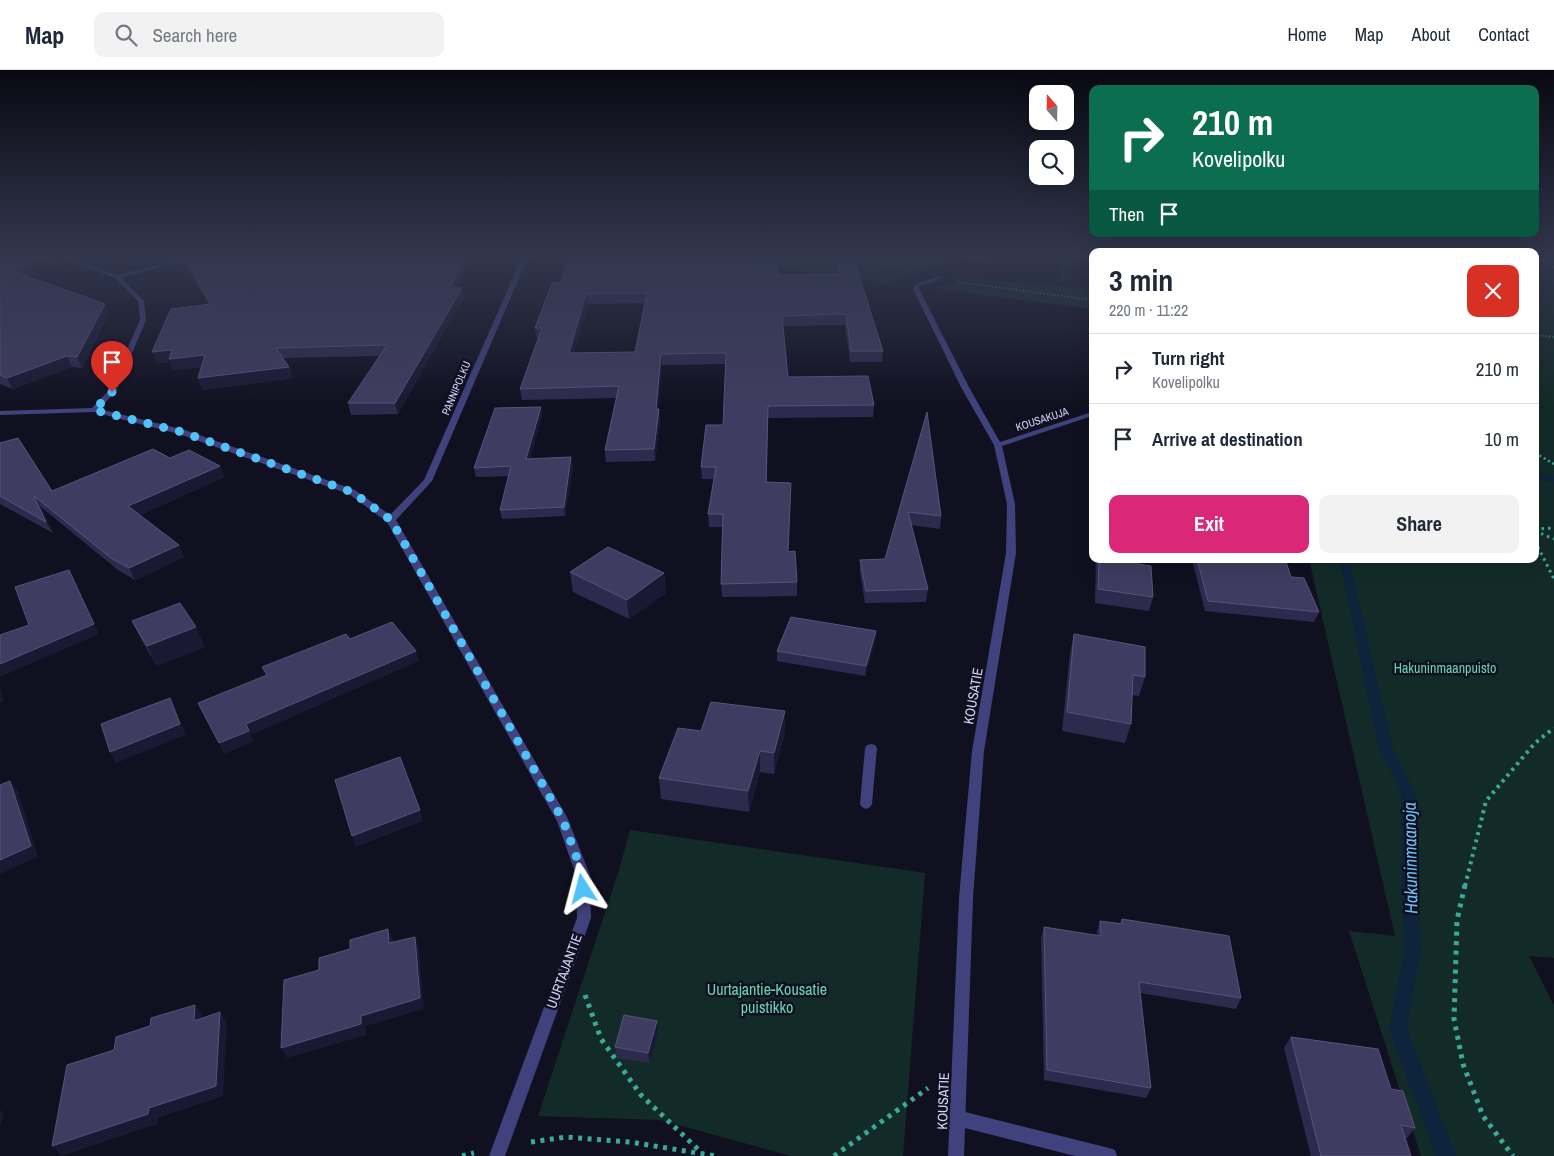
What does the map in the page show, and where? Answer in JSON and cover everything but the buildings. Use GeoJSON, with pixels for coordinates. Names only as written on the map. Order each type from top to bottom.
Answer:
{"type":"FeatureCollection","features":[{"type":"Feature","properties":{"kind":"street"},"geometry":{"type":"LineString","coordinates":[[94,410],[112,392],[143,320],[141,306]]}},
{"type":"Feature","properties":{"kind":"street","name":"PANNIPOLKU"},"geometry":{"type":"LineString","coordinates":[[391,520],[428,481],[504,306]]}},
{"type":"Feature","properties":{"kind":"street","name":"KOUSATIE"},"geometry":{"type":"LineString","coordinates":[[924,306],[966,389],[998,445],[1010,504],[1011,553],[978,751],[966,898],[956,1156]]}},
{"type":"Feature","properties":{"kind":"street","name":"UURTAJANTIE"},"geometry":{"type":"LineString","coordinates":[[0,413],[94,410],[182,432],[352,492],[391,520],[563,820],[583,875],[584,918],[498,1152]]}},
{"type":"Feature","properties":{"kind":"street","name":"KOUSAKUJA"},"geometry":{"type":"LineString","coordinates":[[998,445],[1089,415]]}},
{"type":"Feature","properties":{"kind":"street"},"geometry":{"type":"LineString","coordinates":[[866,804],[871,748]]}},
{"type":"Feature","properties":{"kind":"street"},"geometry":{"type":"LineString","coordinates":[[957,1118],[1109,1156]]}},
{"type":"Feature","properties":{"kind":"path"},"geometry":{"type":"LineString","coordinates":[[1539,335],[1554,337]]}},
{"type":"Feature","properties":{"kind":"path"},"geometry":{"type":"LineString","coordinates":[[1539,455],[1554,464]]}},
{"type":"Feature","properties":{"kind":"path"},"geometry":{"type":"LineString","coordinates":[[1539,530],[1554,528]]}},
{"type":"Feature","properties":{"kind":"path"},"geometry":{"type":"LineString","coordinates":[[1539,532],[1554,539]]}},
{"type":"Feature","properties":{"kind":"path"},"geometry":{"type":"LineString","coordinates":[[1539,549],[1554,579]]}},
{"type":"Feature","properties":{"kind":"path"},"geometry":{"type":"LineString","coordinates":[[1513,1156],[1483,1116],[1463,1064],[1454,1019],[1457,920],[1486,801],[1535,743],[1554,728]]}},
{"type":"Feature","properties":{"kind":"path"},"geometry":{"type":"LineString","coordinates":[[570,957],[601,1039],[641,1096],[704,1154]]}},
{"type":"Feature","properties":{"kind":"path"},"geometry":{"type":"LineString","coordinates":[[834,1156],[928,1088]]}},
{"type":"Feature","properties":{"kind":"path"},"geometry":{"type":"LineString","coordinates":[[462,1156],[498,1152],[566,1137],[630,1142],[716,1156]]}},
{"type":"Feature","properties":{"kind":"green space"},"geometry":{"type":"Polygon","coordinates":[[[1066,306],[1089,306],[1089,309],[1066,306]]]}},
{"type":"Feature","properties":{"kind":"green space","name":"Hakuninmaanpuisto"},"geometry":{"type":"Polygon","coordinates":[[[1539,306],[1554,306],[1554,958],[1529,956],[1554,1006],[1554,1156],[1421,1156],[1349,931],[1395,936],[1310,563],[1539,563],[1539,306]]]}},
{"type":"Feature","properties":{"kind":"green space","name":"Uurtajantie-Kousatie puistikko"},"geometry":{"type":"Polygon","coordinates":[[[630,830],[925,873],[903,1156],[791,1156],[660,1120],[538,1116],[620,867],[630,830]]]}},
{"type":"Feature","properties":{"kind":"waterway"},"geometry":{"type":"LineString","coordinates":[[1539,476],[1554,480]]}},
{"type":"Feature","properties":{"kind":"waterway","name":"Hakuninmaanoja"},"geometry":{"type":"LineString","coordinates":[[1345,563],[1386,749],[1408,792],[1409,892],[1413,947],[1398,1029],[1446,1156]]}},
{"type":"Feature","properties":{"kind":"route"},"geometry":{"type":"LineString","coordinates":[[112,392],[94,410],[182,432],[352,492],[391,520],[563,820],[583,875],[583,889]]}}]}
